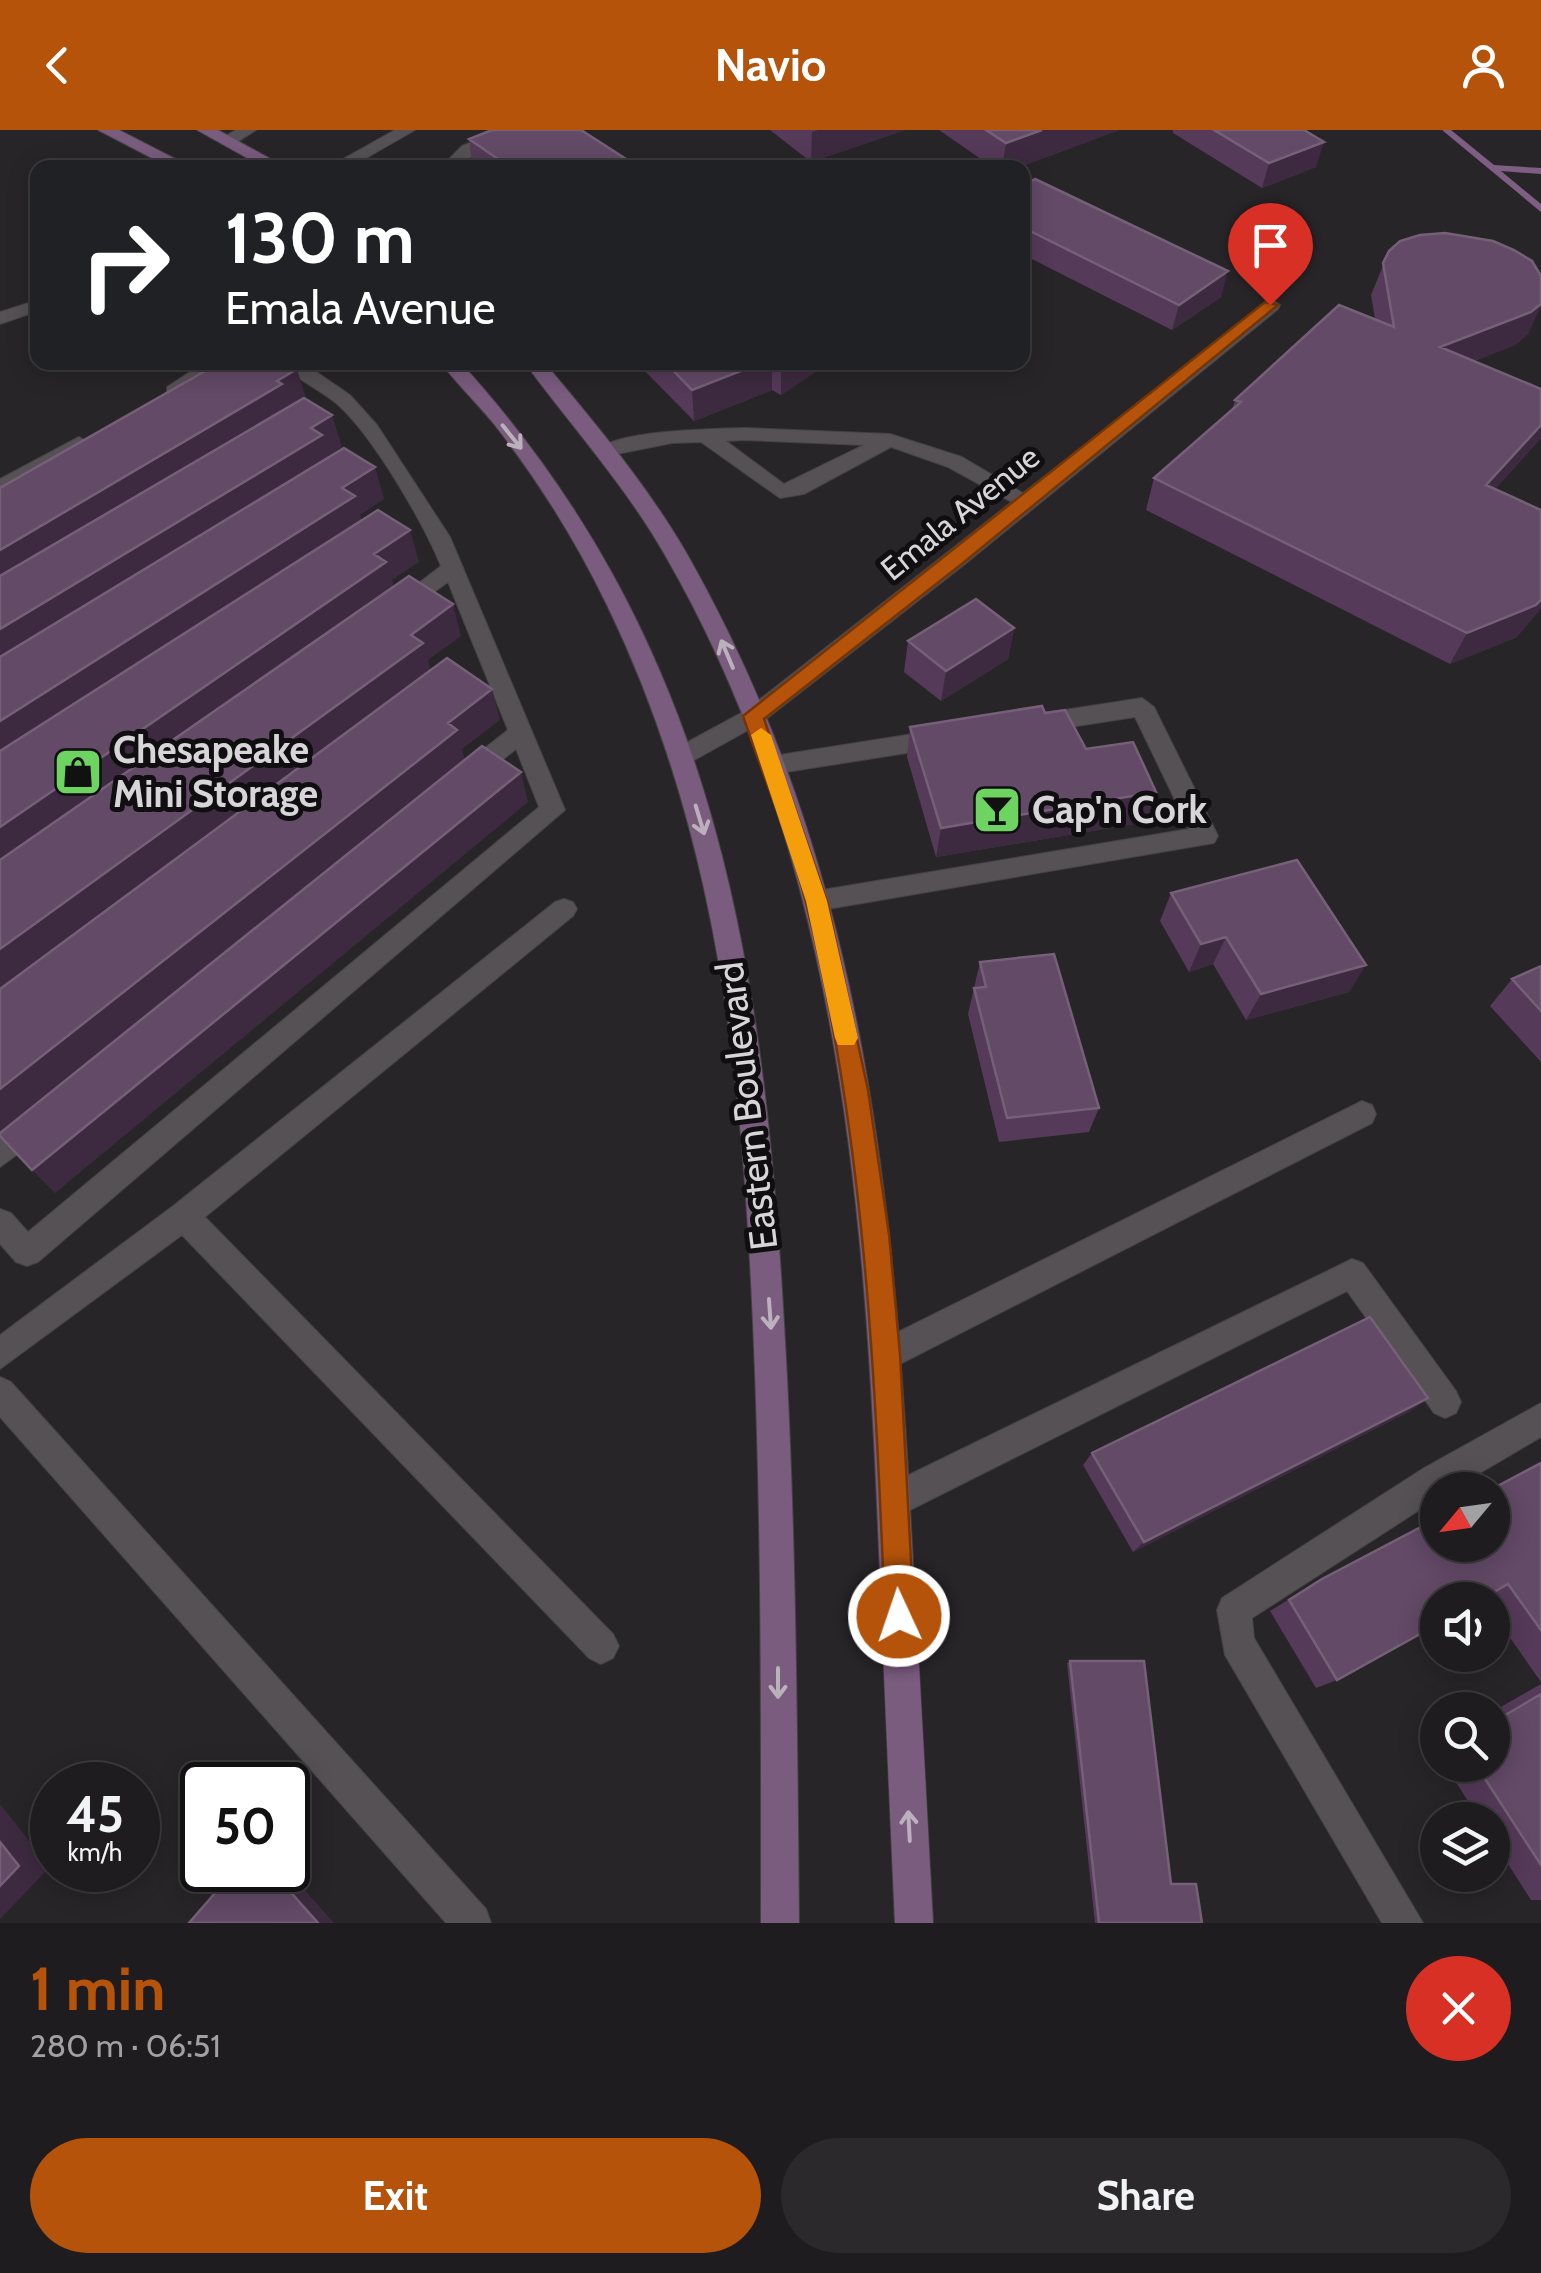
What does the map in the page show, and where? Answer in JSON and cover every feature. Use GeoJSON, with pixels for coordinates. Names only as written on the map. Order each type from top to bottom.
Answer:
{"type":"FeatureCollection","features":[{"type":"Feature","properties":{"kind":"main road"},"geometry":{"type":"LineString","coordinates":[[106,130],[168,160]]}},
{"type":"Feature","properties":{"kind":"main road"},"geometry":{"type":"LineString","coordinates":[[205,130],[264,160]]}},
{"type":"Feature","properties":{"kind":"main road","name":"Eastern Boulevard"},"geometry":{"type":"LineString","coordinates":[[455,370],[526,455],[572,522],[652,677],[719,886],[755,1136],[771,1325],[780,1923]]}},
{"type":"Feature","properties":{"kind":"main road"},"geometry":{"type":"LineString","coordinates":[[540,370],[608,450],[673,547],[712,619],[773,765],[816,901],[856,1090],[877,1234],[887,1354],[914,1923]]}},
{"type":"Feature","properties":{"kind":"street"},"geometry":{"type":"LineString","coordinates":[[228,141],[248,130]]}},
{"type":"Feature","properties":{"kind":"street"},"geometry":{"type":"LineString","coordinates":[[350,160],[406,130]]}},
{"type":"Feature","properties":{"kind":"street"},"geometry":{"type":"LineString","coordinates":[[457,160],[468,150],[514,130]]}},
{"type":"Feature","properties":{"kind":"street","name":"Emala Avenue"},"geometry":{"type":"LineString","coordinates":[[680,756],[753,716],[1028,502],[1270,305]]}},
{"type":"Feature","properties":{"kind":"street"},"geometry":{"type":"LineString","coordinates":[[0,318],[30,309]]}},
{"type":"Feature","properties":{"kind":"street"},"geometry":{"type":"LineString","coordinates":[[153,402],[206,370]]}},
{"type":"Feature","properties":{"kind":"street"},"geometry":{"type":"LineString","coordinates":[[0,1222],[27,1252],[553,810],[521,732],[479,655],[442,542],[411,511],[335,404],[297,370]]}},
{"type":"Feature","properties":{"kind":"street"},"geometry":{"type":"LineString","coordinates":[[0,488],[102,430]]}},
{"type":"Feature","properties":{"kind":"street"},"geometry":{"type":"LineString","coordinates":[[706,436],[780,492],[796,489],[890,440]]}},
{"type":"Feature","properties":{"kind":"street"},"geometry":{"type":"LineString","coordinates":[[608,450],[672,437],[890,440],[954,462],[1028,502]]}},
{"type":"Feature","properties":{"kind":"street"},"geometry":{"type":"LineString","coordinates":[[372,626],[453,568]]}},
{"type":"Feature","properties":{"kind":"street"},"geometry":{"type":"LineString","coordinates":[[816,901],[1205,836],[1142,707],[1006,728]]}},
{"type":"Feature","properties":{"kind":"street"},"geometry":{"type":"LineString","coordinates":[[444,794],[521,732]]}},
{"type":"Feature","properties":{"kind":"street"},"geometry":{"type":"LineString","coordinates":[[773,765],[967,734]]}},
{"type":"Feature","properties":{"kind":"street"},"geometry":{"type":"LineString","coordinates":[[0,1354],[184,1216],[564,910]]}},
{"type":"Feature","properties":{"kind":"street"},"geometry":{"type":"LineString","coordinates":[[0,1154],[61,1104]]}},
{"type":"Feature","properties":{"kind":"street"},"geometry":{"type":"LineString","coordinates":[[887,1354],[1362,1114]]}},
{"type":"Feature","properties":{"kind":"street"},"geometry":{"type":"LineString","coordinates":[[184,1216],[601,1646]]}},
{"type":"Feature","properties":{"kind":"street"},"geometry":{"type":"LineString","coordinates":[[894,1500],[1352,1273],[1445,1402]]}},
{"type":"Feature","properties":{"kind":"street"},"geometry":{"type":"LineString","coordinates":[[0,1393],[472,1923]]}},
{"type":"Feature","properties":{"kind":"street"},"geometry":{"type":"LineString","coordinates":[[1404,1923],[1237,1643],[1234,1610],[1436,1480],[1541,1419]]}},
{"type":"Feature","properties":{"kind":"building"},"geometry":{"type":"Polygon","coordinates":[[[492,130],[581,130],[628,160],[499,160],[469,139],[492,130]]]}},
{"type":"Feature","properties":{"kind":"building"},"geometry":{"type":"Polygon","coordinates":[[[986,130],[1042,130],[1006,143],[986,130]]]}},
{"type":"Feature","properties":{"kind":"building"},"geometry":{"type":"Polygon","coordinates":[[[1214,130],[1304,130],[1324,142],[1269,163],[1214,130]]]}},
{"type":"Feature","properties":{"kind":"building"},"geometry":{"type":"Polygon","coordinates":[[[1035,179],[1228,271],[1179,305],[1030,231],[1030,182],[1035,179]]]}},
{"type":"Feature","properties":{"kind":"building"},"geometry":{"type":"Polygon","coordinates":[[[1445,233],[1493,241],[1514,250],[1532,261],[1541,276],[1541,304],[1531,312],[1440,347],[1541,389],[1541,425],[1486,485],[1541,510],[1541,600],[1467,633],[1154,478],[1241,402],[1235,400],[1339,305],[1394,327],[1383,263],[1389,251],[1400,241],[1445,233]]]}},
{"type":"Feature","properties":{"kind":"building"},"geometry":{"type":"Polygon","coordinates":[[[207,370],[295,370],[277,381],[282,384],[0,550],[0,488],[207,370]]]}},
{"type":"Feature","properties":{"kind":"building"},"geometry":{"type":"Polygon","coordinates":[[[673,370],[743,370],[692,390],[673,370]]]}},
{"type":"Feature","properties":{"kind":"building"},"geometry":{"type":"Polygon","coordinates":[[[304,398],[332,415],[311,428],[322,435],[0,629],[0,576],[304,398]]]}},
{"type":"Feature","properties":{"kind":"building"},"geometry":{"type":"Polygon","coordinates":[[[344,448],[375,467],[342,488],[355,496],[0,721],[0,657],[344,448]]]}},
{"type":"Feature","properties":{"kind":"building"},"geometry":{"type":"Polygon","coordinates":[[[378,510],[410,530],[374,554],[386,562],[0,827],[0,751],[378,510]]]}},
{"type":"Feature","properties":{"kind":"building"},"geometry":{"type":"Polygon","coordinates":[[[409,576],[453,604],[411,635],[423,643],[0,949],[0,860],[409,576]]]}},
{"type":"Feature","properties":{"kind":"building"},"geometry":{"type":"Polygon","coordinates":[[[976,599],[1014,628],[946,671],[908,641],[976,599]]]}},
{"type":"Feature","properties":{"kind":"building"},"geometry":{"type":"Polygon","coordinates":[[[447,658],[492,689],[448,723],[457,730],[0,1089],[0,989],[447,658]]]}},
{"type":"Feature","properties":{"kind":"building"},"geometry":{"type":"Polygon","coordinates":[[[1042,706],[1045,713],[1065,710],[1086,749],[1133,742],[1156,792],[941,828],[910,727],[1042,706]]]}},
{"type":"Feature","properties":{"kind":"building"},"geometry":{"type":"Polygon","coordinates":[[[482,746],[521,772],[32,1170],[0,1136],[0,1133],[482,746]]]}},
{"type":"Feature","properties":{"kind":"building"},"geometry":{"type":"Polygon","coordinates":[[[1297,860],[1366,965],[1261,994],[1226,937],[1201,944],[1171,893],[1297,860]]]}},
{"type":"Feature","properties":{"kind":"building"},"geometry":{"type":"Polygon","coordinates":[[[1054,954],[1099,1108],[1007,1118],[974,988],[986,987],[980,962],[1054,954]]]}},
{"type":"Feature","properties":{"kind":"building"},"geometry":{"type":"Polygon","coordinates":[[[1541,966],[1541,1011],[1512,979],[1541,966]]]}},
{"type":"Feature","properties":{"kind":"building"},"geometry":{"type":"Polygon","coordinates":[[[1370,1317],[1428,1398],[1144,1542],[1092,1453],[1370,1317]]]}},
{"type":"Feature","properties":{"kind":"building"},"geometry":{"type":"Polygon","coordinates":[[[1541,1463],[1541,1630],[1510,1582],[1420,1582],[1420,1634],[1337,1680],[1289,1600],[1420,1527],[1420,1562],[1510,1562],[1510,1479],[1541,1463]]]}},
{"type":"Feature","properties":{"kind":"building"},"geometry":{"type":"Polygon","coordinates":[[[1070,1661],[1144,1661],[1171,1884],[1196,1884],[1202,1923],[1099,1923],[1070,1661]]]}},
{"type":"Feature","properties":{"kind":"building"},"geometry":{"type":"Polygon","coordinates":[[[1541,1694],[1541,1865],[1510,1817],[1510,1802],[1500,1802],[1487,1782],[1510,1782],[1510,1712],[1541,1694]]]}},
{"type":"Feature","properties":{"kind":"building"},"geometry":{"type":"Polygon","coordinates":[[[0,1842],[19,1866],[0,1886],[0,1842]]]}},
{"type":"Feature","properties":{"kind":"building"},"geometry":{"type":"Polygon","coordinates":[[[216,1892],[291,1892],[318,1923],[189,1923],[216,1892]]]}},
{"type":"Feature","properties":{"kind":"waterway"},"geometry":{"type":"LineString","coordinates":[[1446,130],[1541,209]]}},
{"type":"Feature","properties":{"kind":"waterway"},"geometry":{"type":"LineString","coordinates":[[1493,168],[1541,171]]}},
{"type":"Feature","properties":{"kind":"slow traffic"},"geometry":{"type":"LineString","coordinates":[[761,735],[816,901],[846,1038]]}},
{"type":"Feature","properties":{"kind":"place","name":"Chesapeake Mini Storage"},"geometry":{"type":"Point","coordinates":[78,772]}},
{"type":"Feature","properties":{"kind":"place","name":"Cap'n Cork"},"geometry":{"type":"Point","coordinates":[997,810]}},
{"type":"Feature","properties":{"kind":"route"},"geometry":{"type":"LineString","coordinates":[[899,1616],[887,1354],[877,1234],[856,1090],[828,944],[797,836],[753,716],[957,559],[1270,305]]}}]}
